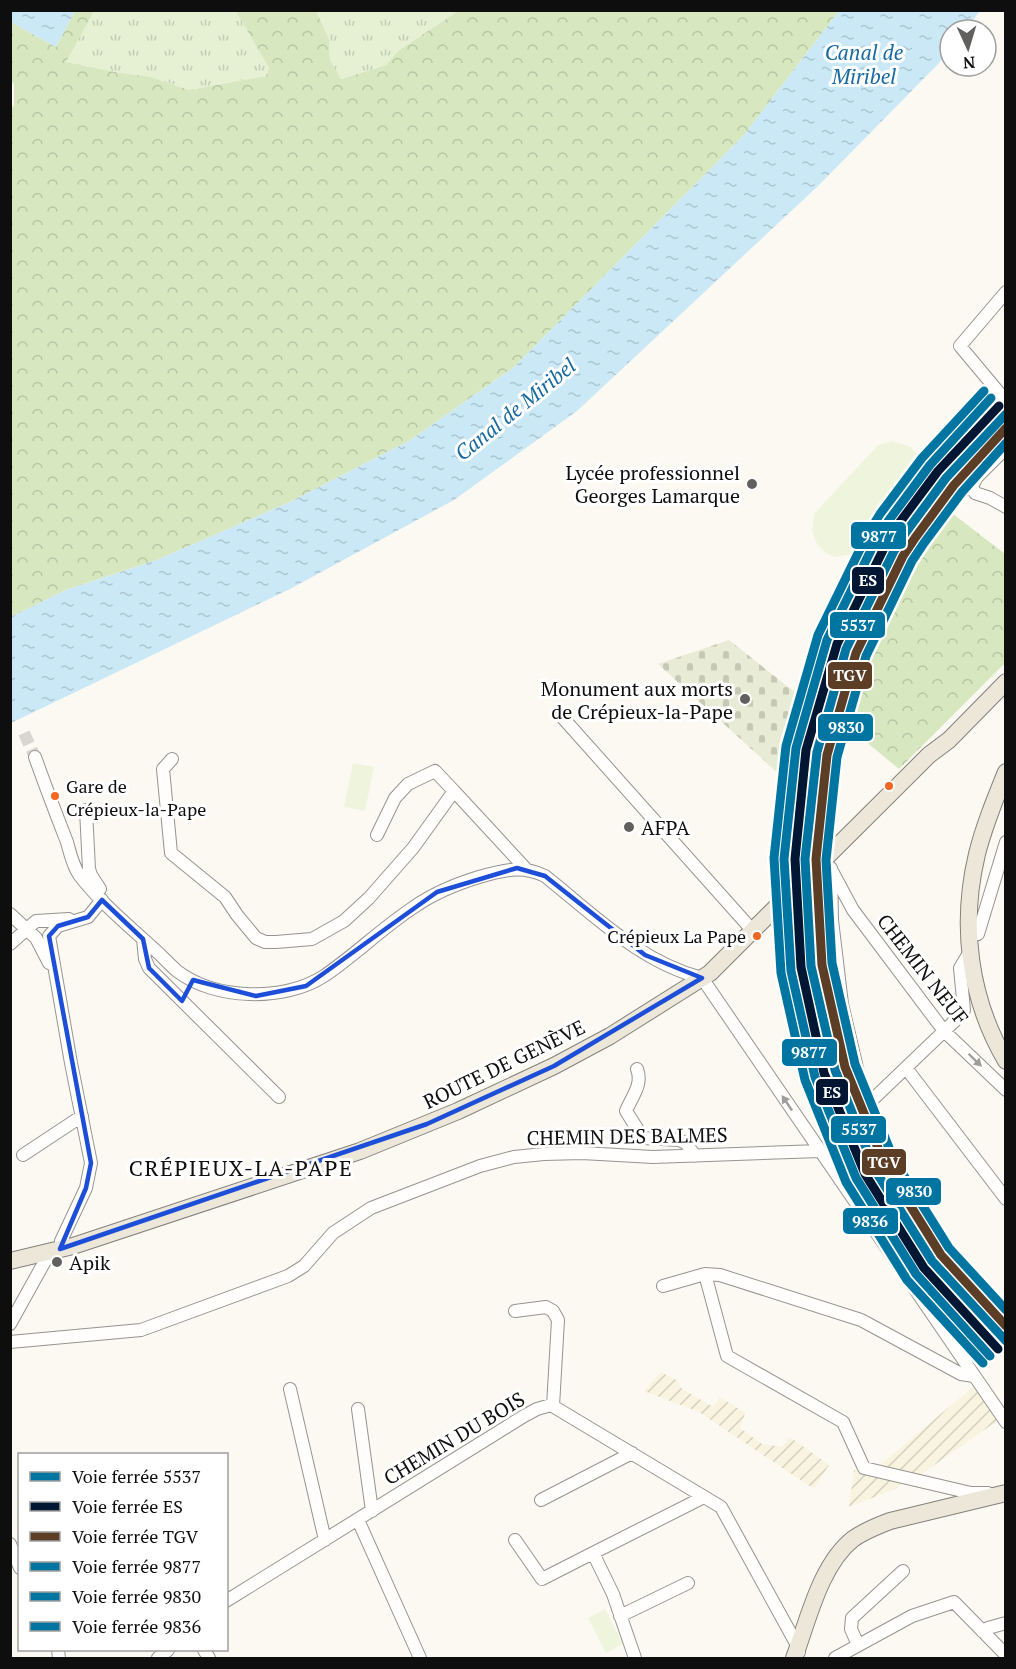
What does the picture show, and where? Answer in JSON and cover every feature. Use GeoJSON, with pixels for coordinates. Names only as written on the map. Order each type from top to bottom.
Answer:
{"type":"FeatureCollection","features":[{"type":"Feature","properties":{"kind":"main road","name":"ROUTE DE GENÈVE"},"geometry":{"type":"LineString","coordinates":[[10,1261],[55,1250],[360,1151],[427,1124],[554,1065],[610,1036],[702,978],[787,898],[828,864],[1005,670]]}},
{"type":"Feature","properties":{"kind":"main road","name":"ROUTE DE GENÈVE"},"geometry":{"type":"LineString","coordinates":[[929,755],[949,740],[1005,682]]}},
{"type":"Feature","properties":{"kind":"main road"},"geometry":{"type":"LineString","coordinates":[[1005,772],[977,853],[969,907],[969,953],[981,1008],[988,1028],[1005,1061]]}},
{"type":"Feature","properties":{"kind":"main road"},"geometry":{"type":"LineString","coordinates":[[1005,802],[987,856],[981,890],[978,934],[982,967],[995,1019],[1005,1039]]}},
{"type":"Feature","properties":{"kind":"main road"},"geometry":{"type":"LineString","coordinates":[[799,1656],[830,1584],[846,1558],[866,1541],[888,1531],[1000,1496]]}},
{"type":"Feature","properties":{"kind":"street"},"geometry":{"type":"LineString","coordinates":[[1004,399],[960,346],[1005,292]]}},
{"type":"Feature","properties":{"kind":"street"},"geometry":{"type":"LineString","coordinates":[[1005,448],[976,477],[972,486],[975,493],[990,498],[1005,507]]}},
{"type":"Feature","properties":{"kind":"street"},"geometry":{"type":"LineString","coordinates":[[563,717],[753,931]]}},
{"type":"Feature","properties":{"kind":"street"},"geometry":{"type":"LineString","coordinates":[[34,757],[78,874],[104,902],[178,971],[193,980],[220,990],[256,996],[282,993],[306,986],[324,976],[414,906],[437,892],[498,871],[517,868],[545,876],[645,955],[690,976],[702,978],[1005,1422]]}},
{"type":"Feature","properties":{"kind":"street"},"geometry":{"type":"LineString","coordinates":[[172,759],[163,769],[171,853],[225,897],[256,938],[265,942],[312,939],[344,921],[369,898],[400,863],[454,791]]}},
{"type":"Feature","properties":{"kind":"street"},"geometry":{"type":"LineString","coordinates":[[377,835],[395,798],[408,784],[435,771],[526,869]]}},
{"type":"Feature","properties":{"kind":"street"},"geometry":{"type":"LineString","coordinates":[[785,774],[777,883],[787,898]]}},
{"type":"Feature","properties":{"kind":"street"},"geometry":{"type":"LineString","coordinates":[[86,810],[89,869],[102,892],[104,902]]}},
{"type":"Feature","properties":{"kind":"street"},"geometry":{"type":"LineString","coordinates":[[978,934],[1005,842]]}},
{"type":"Feature","properties":{"kind":"street"},"geometry":{"type":"LineString","coordinates":[[828,864],[842,1004],[858,1072],[869,1103],[915,1207],[977,1283]]}},
{"type":"Feature","properties":{"kind":"street","name":"CHEMIN NEUF"},"geometry":{"type":"LineString","coordinates":[[828,864],[853,910],[944,1031],[1005,1090]]}},
{"type":"Feature","properties":{"kind":"street"},"geometry":{"type":"LineString","coordinates":[[44,938],[58,926],[88,917],[104,902]]}},
{"type":"Feature","properties":{"kind":"street"},"geometry":{"type":"LineString","coordinates":[[10,914],[44,938]]}},
{"type":"Feature","properties":{"kind":"street"},"geometry":{"type":"LineString","coordinates":[[10,944],[32,923],[39,920],[76,920]]}},
{"type":"Feature","properties":{"kind":"street"},"geometry":{"type":"LineString","coordinates":[[10,1324],[61,1241],[90,1177],[90,1151],[56,981],[48,959],[44,923],[39,920]]}},
{"type":"Feature","properties":{"kind":"street"},"geometry":{"type":"LineString","coordinates":[[143,939],[145,959],[149,968],[279,1097]]}},
{"type":"Feature","properties":{"kind":"street"},"geometry":{"type":"LineString","coordinates":[[869,1103],[964,1010],[960,968],[969,953]]}},
{"type":"Feature","properties":{"kind":"street"},"geometry":{"type":"LineString","coordinates":[[187,1005],[188,990],[193,980]]}},
{"type":"Feature","properties":{"kind":"street"},"geometry":{"type":"LineString","coordinates":[[906,1068],[1005,1199]]}},
{"type":"Feature","properties":{"kind":"street"},"geometry":{"type":"LineString","coordinates":[[637,1070],[639,1083],[626,1111],[643,1138],[679,1140],[686,1143],[695,1155]]}},
{"type":"Feature","properties":{"kind":"street"},"geometry":{"type":"LineString","coordinates":[[23,1155],[82,1116]]}},
{"type":"Feature","properties":{"kind":"street","name":"CHEMIN DES BALMES"},"geometry":{"type":"LineString","coordinates":[[10,1342],[141,1330],[288,1276],[304,1266],[333,1233],[371,1208],[480,1166],[544,1154],[582,1153],[653,1157],[820,1151]]}},
{"type":"Feature","properties":{"kind":"street"},"geometry":{"type":"LineString","coordinates":[[663,1286],[705,1274],[720,1275],[861,1320],[961,1374],[974,1376]]}},
{"type":"Feature","properties":{"kind":"street"},"geometry":{"type":"LineString","coordinates":[[705,1274],[727,1356],[843,1422],[864,1468],[971,1493],[1000,1496]]}},
{"type":"Feature","properties":{"kind":"street"},"geometry":{"type":"LineString","coordinates":[[515,1311],[546,1307],[558,1320],[553,1406]]}},
{"type":"Feature","properties":{"kind":"street"},"geometry":{"type":"LineString","coordinates":[[290,1389],[325,1540]]}},
{"type":"Feature","properties":{"kind":"street","name":"CHEMIN DU BOIS"},"geometry":{"type":"LineString","coordinates":[[228,1600],[537,1409],[553,1406],[721,1507],[799,1656]]}},
{"type":"Feature","properties":{"kind":"street"},"geometry":{"type":"LineString","coordinates":[[358,1408],[372,1510]]}},
{"type":"Feature","properties":{"kind":"street"},"geometry":{"type":"LineString","coordinates":[[541,1500],[632,1453]]}},
{"type":"Feature","properties":{"kind":"street"},"geometry":{"type":"LineString","coordinates":[[514,1540],[542,1579],[704,1497]]}},
{"type":"Feature","properties":{"kind":"street"},"geometry":{"type":"LineString","coordinates":[[358,1520],[420,1659]]}},
{"type":"Feature","properties":{"kind":"street"},"geometry":{"type":"LineString","coordinates":[[10,1544],[18,1563]]}},
{"type":"Feature","properties":{"kind":"street"},"geometry":{"type":"LineString","coordinates":[[593,1553],[606,1577],[635,1659]]}},
{"type":"Feature","properties":{"kind":"street"},"geometry":{"type":"LineString","coordinates":[[858,1645],[851,1629],[852,1618],[903,1571]]}},
{"type":"Feature","properties":{"kind":"street"},"geometry":{"type":"LineString","coordinates":[[620,1616],[688,1583]]}},
{"type":"Feature","properties":{"kind":"street"},"geometry":{"type":"LineString","coordinates":[[836,1658],[912,1616],[949,1602],[954,1602],[1005,1655]]}},
{"type":"Feature","properties":{"kind":"street"},"geometry":{"type":"LineString","coordinates":[[983,1632],[988,1628],[1005,1623]]}},
{"type":"Feature","properties":{"kind":"highlighted area"},"geometry":{"type":"Polygon","coordinates":[[[517,868],[545,876],[645,955],[702,978],[554,1066],[427,1124],[60,1249],[86,1188],[91,1163],[49,936],[58,926],[88,917],[102,900],[143,939],[149,968],[182,1001],[193,980],[256,996],[306,986],[437,892],[517,868]]]}},
{"type":"Feature","properties":{"kind":"shaded area"},"geometry":{"type":"Polygon","coordinates":[[[661,1372],[678,1381],[681,1388],[713,1407],[720,1397],[745,1413],[740,1428],[762,1444],[782,1447],[790,1437],[829,1465],[814,1489],[699,1412],[644,1391],[661,1372]]]}},
{"type":"Feature","properties":{"kind":"shaded area"},"geometry":{"type":"Polygon","coordinates":[[[974,1386],[997,1421],[920,1475],[879,1466],[974,1386]]]}},
{"type":"Feature","properties":{"kind":"shaded area"},"geometry":{"type":"Polygon","coordinates":[[[854,1470],[902,1482],[895,1489],[849,1507],[854,1470]]]}},
{"type":"Feature","properties":{"kind":"green space"},"geometry":{"type":"Polygon","coordinates":[[[236,10],[269,68],[266,76],[189,90],[151,77],[65,62],[94,11],[236,10]]]}},
{"type":"Feature","properties":{"kind":"green space"},"geometry":{"type":"Polygon","coordinates":[[[75,11],[94,11],[66,62],[151,77],[189,90],[266,76],[269,68],[236,11],[316,11],[329,39],[330,60],[341,79],[386,65],[398,51],[458,11],[839,11],[744,135],[513,368],[409,441],[290,502],[157,560],[66,590],[11,617],[10,110],[14,105],[14,84],[11,81],[11,22],[56,47],[75,11]]]}},
{"type":"Feature","properties":{"kind":"green space"},"geometry":{"type":"Polygon","coordinates":[[[316,11],[458,11],[398,51],[386,65],[340,79],[330,60],[329,39],[316,11]]]}},
{"type":"Feature","properties":{"kind":"green space"},"geometry":{"type":"Polygon","coordinates":[[[893,441],[911,447],[919,456],[924,474],[919,488],[860,553],[835,557],[826,553],[818,546],[812,532],[814,514],[878,445],[893,441]]]}},
{"type":"Feature","properties":{"kind":"green space"},"geometry":{"type":"Polygon","coordinates":[[[944,507],[1005,554],[1005,663],[899,769],[841,721],[868,642],[898,576],[944,507]]]}},
{"type":"Feature","properties":{"kind":"green space"},"geometry":{"type":"Polygon","coordinates":[[[729,640],[801,697],[796,703],[802,708],[808,702],[810,704],[797,743],[790,778],[782,777],[658,664],[729,640]]]}},
{"type":"Feature","properties":{"kind":"green space"},"geometry":{"type":"Polygon","coordinates":[[[353,763],[374,767],[365,811],[344,807],[353,763]]]}},
{"type":"Feature","properties":{"kind":"green space"},"geometry":{"type":"Polygon","coordinates":[[[605,1609],[623,1644],[606,1653],[588,1618],[605,1609]]]}},
{"type":"Feature","properties":{"kind":"water"},"geometry":{"type":"Polygon","coordinates":[[[10,11],[75,11],[56,47],[11,22],[10,11]]]}},
{"type":"Feature","properties":{"kind":"water","name":"Canal de Miribel"},"geometry":{"type":"Polygon","coordinates":[[[839,11],[980,11],[974,18],[938,18],[938,64],[817,187],[577,411],[454,500],[290,589],[11,723],[11,617],[66,590],[157,560],[290,502],[409,441],[513,368],[744,135],[839,11]]]}},
{"type":"Feature","properties":{"kind":"tunnel"},"geometry":{"type":"LineString","coordinates":[[24,733],[35,757]]}},
{"type":"Feature","properties":{"kind":"rail line","name":"9836"},"geometry":{"type":"LineString","coordinates":[[983,1363],[907,1280],[846,1182],[805,1080],[781,973],[774,858],[786,746],[818,635],[866,537],[880,514],[922,458],[984,391]]}},
{"type":"Feature","properties":{"kind":"rail line","name":"9877"},"geometry":{"type":"LineString","coordinates":[[990,1356],[916,1274],[856,1178],[815,1077],[791,971],[784,859],[796,748],[827,640],[875,542],[889,520],[930,465],[991,398]]}},
{"type":"Feature","properties":{"kind":"rail line","name":"ES"},"geometry":{"type":"LineString","coordinates":[[998,1349],[924,1268],[865,1174],[824,1073],[801,967],[795,859],[806,750],[837,644],[897,526],[938,471],[999,406]]}},
{"type":"Feature","properties":{"kind":"rail line","name":"5537"},"geometry":{"type":"LineString","coordinates":[[1006,414],[946,478],[906,532],[894,551],[846,649],[817,752],[805,859],[811,966],[835,1070],[875,1170],[932,1261],[1006,1341]]}},
{"type":"Feature","properties":{"kind":"rail line","name":"TGV"},"geometry":{"type":"LineString","coordinates":[[1006,428],[954,485],[915,538],[903,556],[856,653],[827,755],[816,859],[822,965],[845,1067],[885,1165],[941,1255],[1006,1326]]}},
{"type":"Feature","properties":{"kind":"rail line","name":"9830"},"geometry":{"type":"LineString","coordinates":[[1006,443],[962,492],[912,561],[866,656],[837,757],[826,860],[832,963],[855,1064],[894,1160],[949,1248],[1006,1310]]}},
{"type":"Feature","properties":{"kind":"place","name":"Lycée professionnel Georges Lamarque"},"geometry":{"type":"Point","coordinates":[752,484]}},
{"type":"Feature","properties":{"kind":"place","name":"Monument aux morts de Crépieux-la-Pape"},"geometry":{"type":"Point","coordinates":[745,699]}},
{"type":"Feature","properties":{"kind":"place","name":"Gare de Crépieux-la-Pape"},"geometry":{"type":"Point","coordinates":[55,796]}},
{"type":"Feature","properties":{"kind":"place","name":"AFPA"},"geometry":{"type":"Point","coordinates":[629,827]}},
{"type":"Feature","properties":{"kind":"place","name":"Crépieux La Pape"},"geometry":{"type":"Point","coordinates":[757,936]}},
{"type":"Feature","properties":{"kind":"place","name":"Apik"},"geometry":{"type":"Point","coordinates":[57,1262]}},
{"type":"Feature","properties":{"kind":"district","name":"CRÉPIEUX-LA-PAPE"},"geometry":{"type":"Point","coordinates":[241,1167]}}]}
